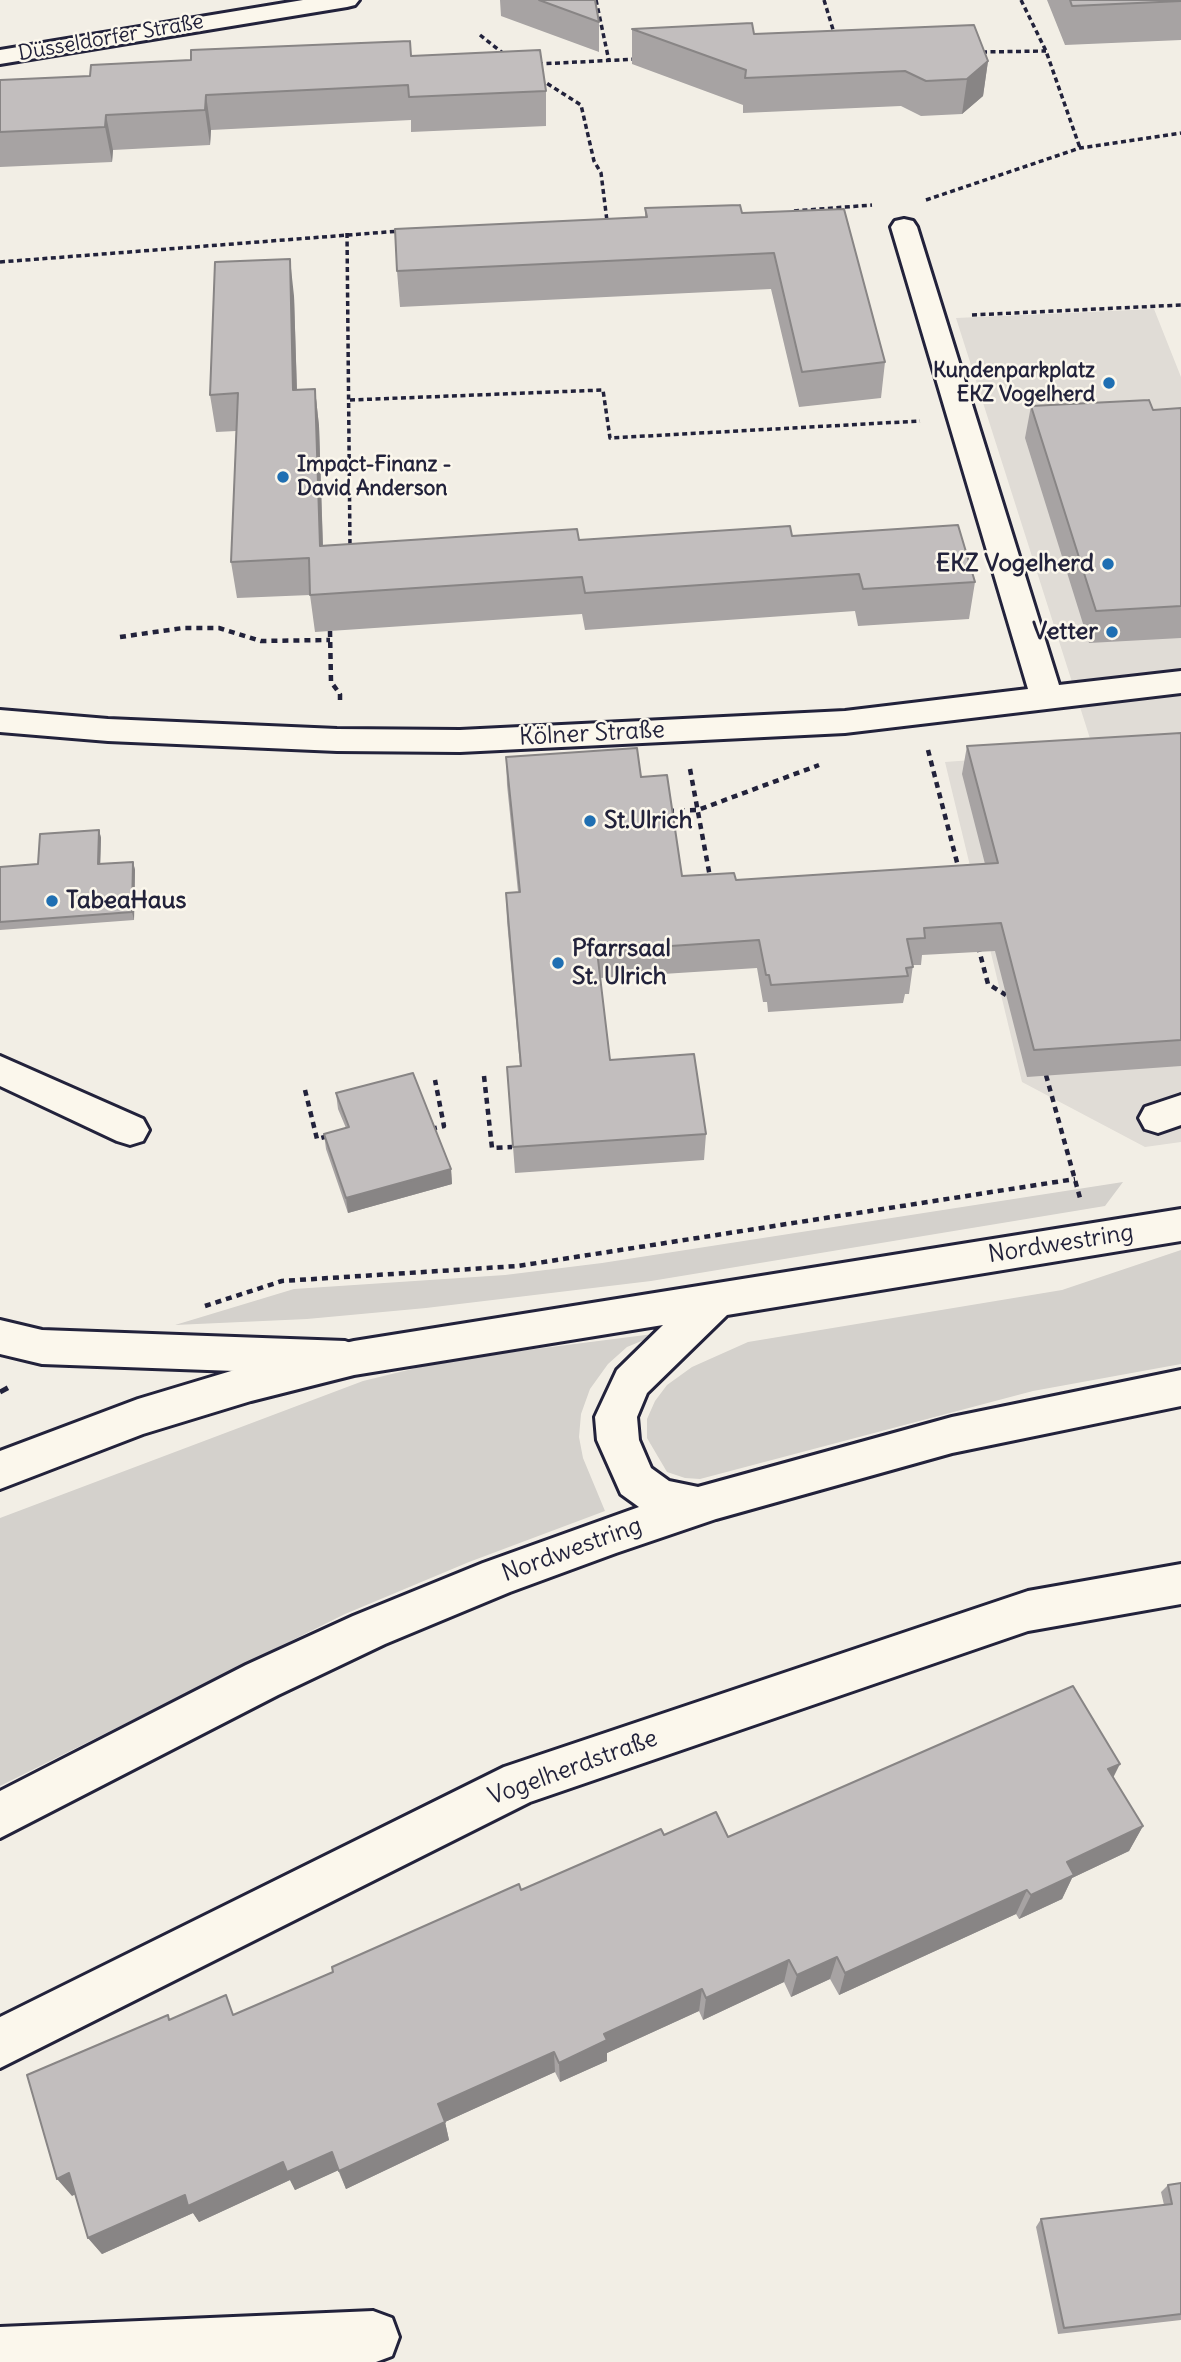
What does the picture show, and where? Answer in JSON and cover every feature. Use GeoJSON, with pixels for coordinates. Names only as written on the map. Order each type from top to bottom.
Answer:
{"type":"FeatureCollection","features":[{"type":"Feature","properties":{"kind":"street","name":"Düsseldorfer Straße"},"geometry":{"type":"LineString","coordinates":[[0,57],[347,0]]}},
{"type":"Feature","properties":{"kind":"street"},"geometry":{"type":"LineString","coordinates":[[910,214],[932,317],[1047,698]]}},
{"type":"Feature","properties":{"kind":"street","name":"Kölner Straße"},"geometry":{"type":"LineString","coordinates":[[0,722],[108,730],[337,740],[460,741],[845,722],[1181,682]]}},
{"type":"Feature","properties":{"kind":"street"},"geometry":{"type":"LineString","coordinates":[[0,1070],[130,1130]]}},
{"type":"Feature","properties":{"kind":"street","name":"Nordwestring"},"geometry":{"type":"LineString","coordinates":[[0,1470],[138,1417],[251,1383],[354,1358],[1181,1225]]}},
{"type":"Feature","properties":{"kind":"street"},"geometry":{"type":"LineString","coordinates":[[697,1506],[658,1497],[636,1481],[618,1440],[616,1417],[631,1381],[714,1302]]}},
{"type":"Feature","properties":{"kind":"street"},"geometry":{"type":"LineString","coordinates":[[0,1337],[42,1348],[354,1358]]}},
{"type":"Feature","properties":{"kind":"street","name":"Nordwestring"},"geometry":{"type":"LineString","coordinates":[[0,1815],[250,1686],[369,1630],[498,1577],[697,1506],[952,1436],[1181,1388]]}},
{"type":"Feature","properties":{"kind":"street","name":"Vogelherdstraße"},"geometry":{"type":"LineString","coordinates":[[0,2043],[520,1783],[1028,1611],[1181,1584]]}},
{"type":"Feature","properties":{"kind":"street"},"geometry":{"type":"LineString","coordinates":[[0,2354],[373,2337]]}},
{"type":"Feature","properties":{"kind":"path"},"geometry":{"type":"LineString","coordinates":[[596,0],[609,61]]}},
{"type":"Feature","properties":{"kind":"path"},"geometry":{"type":"LineString","coordinates":[[824,0],[837,43]]}},
{"type":"Feature","properties":{"kind":"path"},"geometry":{"type":"LineString","coordinates":[[1021,0],[1046,51],[1080,148]]}},
{"type":"Feature","properties":{"kind":"path"},"geometry":{"type":"LineString","coordinates":[[480,35],[509,57]]}},
{"type":"Feature","properties":{"kind":"path"},"geometry":{"type":"LineString","coordinates":[[978,52],[1046,51]]}},
{"type":"Feature","properties":{"kind":"path"},"geometry":{"type":"LineString","coordinates":[[531,64],[648,59]]}},
{"type":"Feature","properties":{"kind":"path"},"geometry":{"type":"LineString","coordinates":[[537,77],[581,105],[594,161],[601,173],[607,221],[594,221]]}},
{"type":"Feature","properties":{"kind":"path"},"geometry":{"type":"LineString","coordinates":[[910,214],[929,199],[1080,148],[1181,133]]}},
{"type":"Feature","properties":{"kind":"path"},"geometry":{"type":"LineString","coordinates":[[781,212],[875,205]]}},
{"type":"Feature","properties":{"kind":"path"},"geometry":{"type":"LineString","coordinates":[[0,262],[347,233],[402,231]]}},
{"type":"Feature","properties":{"kind":"path"},"geometry":{"type":"LineString","coordinates":[[347,233],[350,550]]}},
{"type":"Feature","properties":{"kind":"path"},"geometry":{"type":"LineString","coordinates":[[932,317],[1181,305]]}},
{"type":"Feature","properties":{"kind":"path"},"geometry":{"type":"LineString","coordinates":[[350,400],[603,390],[610,438],[963,418]]}},
{"type":"Feature","properties":{"kind":"path"},"geometry":{"type":"LineString","coordinates":[[120,637],[183,628],[219,628],[261,641],[292,643],[330,640]]}},
{"type":"Feature","properties":{"kind":"path"},"geometry":{"type":"LineString","coordinates":[[330,631],[331,682],[341,694],[337,740]]}},
{"type":"Feature","properties":{"kind":"path"},"geometry":{"type":"LineString","coordinates":[[920,715],[961,876]]}},
{"type":"Feature","properties":{"kind":"path"},"geometry":{"type":"LineString","coordinates":[[667,811],[698,810],[850,753],[845,722]]}},
{"type":"Feature","properties":{"kind":"path"},"geometry":{"type":"LineString","coordinates":[[683,730],[712,888]]}},
{"type":"Feature","properties":{"kind":"path"},"geometry":{"type":"LineString","coordinates":[[978,943],[988,984],[1006,995]]}},
{"type":"Feature","properties":{"kind":"path"},"geometry":{"type":"LineString","coordinates":[[1046,1075],[1092,1239]]}},
{"type":"Feature","properties":{"kind":"path"},"geometry":{"type":"LineString","coordinates":[[484,1076],[492,1148],[512,1147]]}},
{"type":"Feature","properties":{"kind":"path"},"geometry":{"type":"LineString","coordinates":[[431,1129],[444,1126],[435,1080]]}},
{"type":"Feature","properties":{"kind":"path"},"geometry":{"type":"LineString","coordinates":[[305,1090],[317,1139],[337,1134]]}},
{"type":"Feature","properties":{"kind":"path"},"geometry":{"type":"LineString","coordinates":[[192,1310],[282,1281],[518,1266],[1075,1180]]}},
{"type":"Feature","properties":{"kind":"path"},"geometry":{"type":"LineString","coordinates":[[0,1392],[88,1349]]}},
{"type":"Feature","properties":{"kind":"shaded area","name":"EKZ Vogelherd"},"geometry":{"type":"Polygon","coordinates":[[[1154,309],[1181,377],[1181,1142],[1145,1147],[1022,1082],[945,762],[1094,751],[956,318],[1154,309]]]}},
{"type":"Feature","properties":{"kind":"shaded area"},"geometry":{"type":"Polygon","coordinates":[[[1123,1182],[1105,1206],[651,1281],[426,1308],[307,1319],[175,1325],[294,1289],[505,1275],[602,1263],[1123,1182]]]}},
{"type":"Feature","properties":{"kind":"shaded area"},"geometry":{"type":"Polygon","coordinates":[[[1181,1250],[1181,1364],[1033,1391],[700,1479],[685,1478],[667,1472],[647,1438],[647,1419],[655,1401],[667,1385],[692,1367],[748,1342],[1062,1290],[1181,1250]]]}},
{"type":"Feature","properties":{"kind":"shaded area"},"geometry":{"type":"Polygon","coordinates":[[[661,1333],[627,1347],[608,1364],[590,1389],[581,1414],[579,1437],[583,1458],[605,1511],[469,1562],[345,1614],[0,1786],[0,1518],[363,1381],[449,1360],[661,1333]]]}},
{"type":"Feature","properties":{"kind":"building"},"geometry":{"type":"Polygon","coordinates":[[[539,0],[595,0],[599,22],[539,0]]]}},
{"type":"Feature","properties":{"kind":"building"},"geometry":{"type":"Polygon","coordinates":[[[1070,0],[1181,0],[1181,1],[1072,6],[1070,0]]]}},
{"type":"Feature","properties":{"kind":"building"},"geometry":{"type":"Polygon","coordinates":[[[752,23],[754,34],[974,25],[988,61],[967,79],[926,81],[905,71],[745,78],[746,70],[632,29],[752,23]]]}},
{"type":"Feature","properties":{"kind":"building"},"geometry":{"type":"Polygon","coordinates":[[[410,41],[411,56],[540,50],[546,91],[409,97],[408,85],[206,95],[205,110],[106,115],[105,127],[0,132],[0,80],[90,76],[91,65],[191,60],[191,50],[410,41]]]}},
{"type":"Feature","properties":{"kind":"building"},"geometry":{"type":"Polygon","coordinates":[[[740,205],[742,213],[844,209],[885,362],[802,372],[774,253],[397,271],[395,229],[647,217],[645,208],[740,205]]]}},
{"type":"Feature","properties":{"kind":"building"},"geometry":{"type":"Polygon","coordinates":[[[290,259],[293,390],[315,389],[320,546],[577,529],[579,540],[790,526],[792,536],[958,525],[975,582],[863,589],[859,574],[585,593],[582,577],[310,595],[309,558],[231,562],[238,393],[210,395],[215,262],[290,259]]]}},
{"type":"Feature","properties":{"kind":"building","name":"EKZ Vogelherd"},"geometry":{"type":"Polygon","coordinates":[[[1149,400],[1153,410],[1181,408],[1181,606],[1096,611],[1031,406],[1149,400]]]}},
{"type":"Feature","properties":{"kind":"building"},"geometry":{"type":"Polygon","coordinates":[[[1181,733],[1181,1040],[1034,1050],[1001,923],[924,928],[925,938],[907,939],[913,967],[906,968],[908,976],[771,985],[769,975],[766,975],[759,940],[597,951],[610,1060],[694,1054],[706,1134],[513,1147],[507,1067],[521,1066],[506,893],[520,892],[506,757],[637,748],[641,777],[667,775],[682,876],[734,873],[736,880],[998,863],[967,746],[1181,733]]]}},
{"type":"Feature","properties":{"kind":"building","name":"TabeaHaus"},"geometry":{"type":"Polygon","coordinates":[[[99,830],[98,864],[133,862],[132,912],[0,922],[0,867],[38,864],[40,834],[99,830]]]}},
{"type":"Feature","properties":{"kind":"building"},"geometry":{"type":"Polygon","coordinates":[[[413,1073],[451,1169],[346,1198],[324,1134],[349,1127],[336,1093],[413,1073]]]}},
{"type":"Feature","properties":{"kind":"building"},"geometry":{"type":"Polygon","coordinates":[[[1073,1686],[1120,1764],[1108,1769],[1143,1826],[1067,1862],[1074,1875],[1031,1895],[1027,1890],[845,1973],[837,1957],[797,1975],[789,1960],[706,1998],[702,1989],[604,2034],[607,2040],[559,2063],[554,2052],[438,2104],[445,2122],[339,2171],[332,2152],[287,2172],[283,2162],[188,2206],[185,2195],[88,2238],[69,2173],[57,2179],[27,2075],[168,2015],[169,2020],[226,1995],[233,2015],[333,1972],[332,1967],[519,1884],[521,1890],[661,1829],[664,1835],[716,1812],[728,1837],[1073,1686]]]}},
{"type":"Feature","properties":{"kind":"building"},"geometry":{"type":"Polygon","coordinates":[[[1181,2183],[1181,2314],[1064,2328],[1041,2219],[1172,2204],[1168,2185],[1181,2183]]]}},
{"type":"Feature","properties":{"kind":"place","name":"Kundenparkplatz EKZ Vogelherd"},"geometry":{"type":"Point","coordinates":[1109,383]}},
{"type":"Feature","properties":{"kind":"place","name":"Impact-Finanz - David Anderson"},"geometry":{"type":"Point","coordinates":[283,477]}},
{"type":"Feature","properties":{"kind":"place","name":"EKZ Vogelherd"},"geometry":{"type":"Point","coordinates":[1108,564]}},
{"type":"Feature","properties":{"kind":"place","name":"Vetter"},"geometry":{"type":"Point","coordinates":[1112,632]}},
{"type":"Feature","properties":{"kind":"place","name":"St.Ulrich"},"geometry":{"type":"Point","coordinates":[590,821]}},
{"type":"Feature","properties":{"kind":"place","name":"TabeaHaus"},"geometry":{"type":"Point","coordinates":[52,901]}},
{"type":"Feature","properties":{"kind":"place","name":"Pfarrsaal St. Ulrich"},"geometry":{"type":"Point","coordinates":[558,963]}}]}
